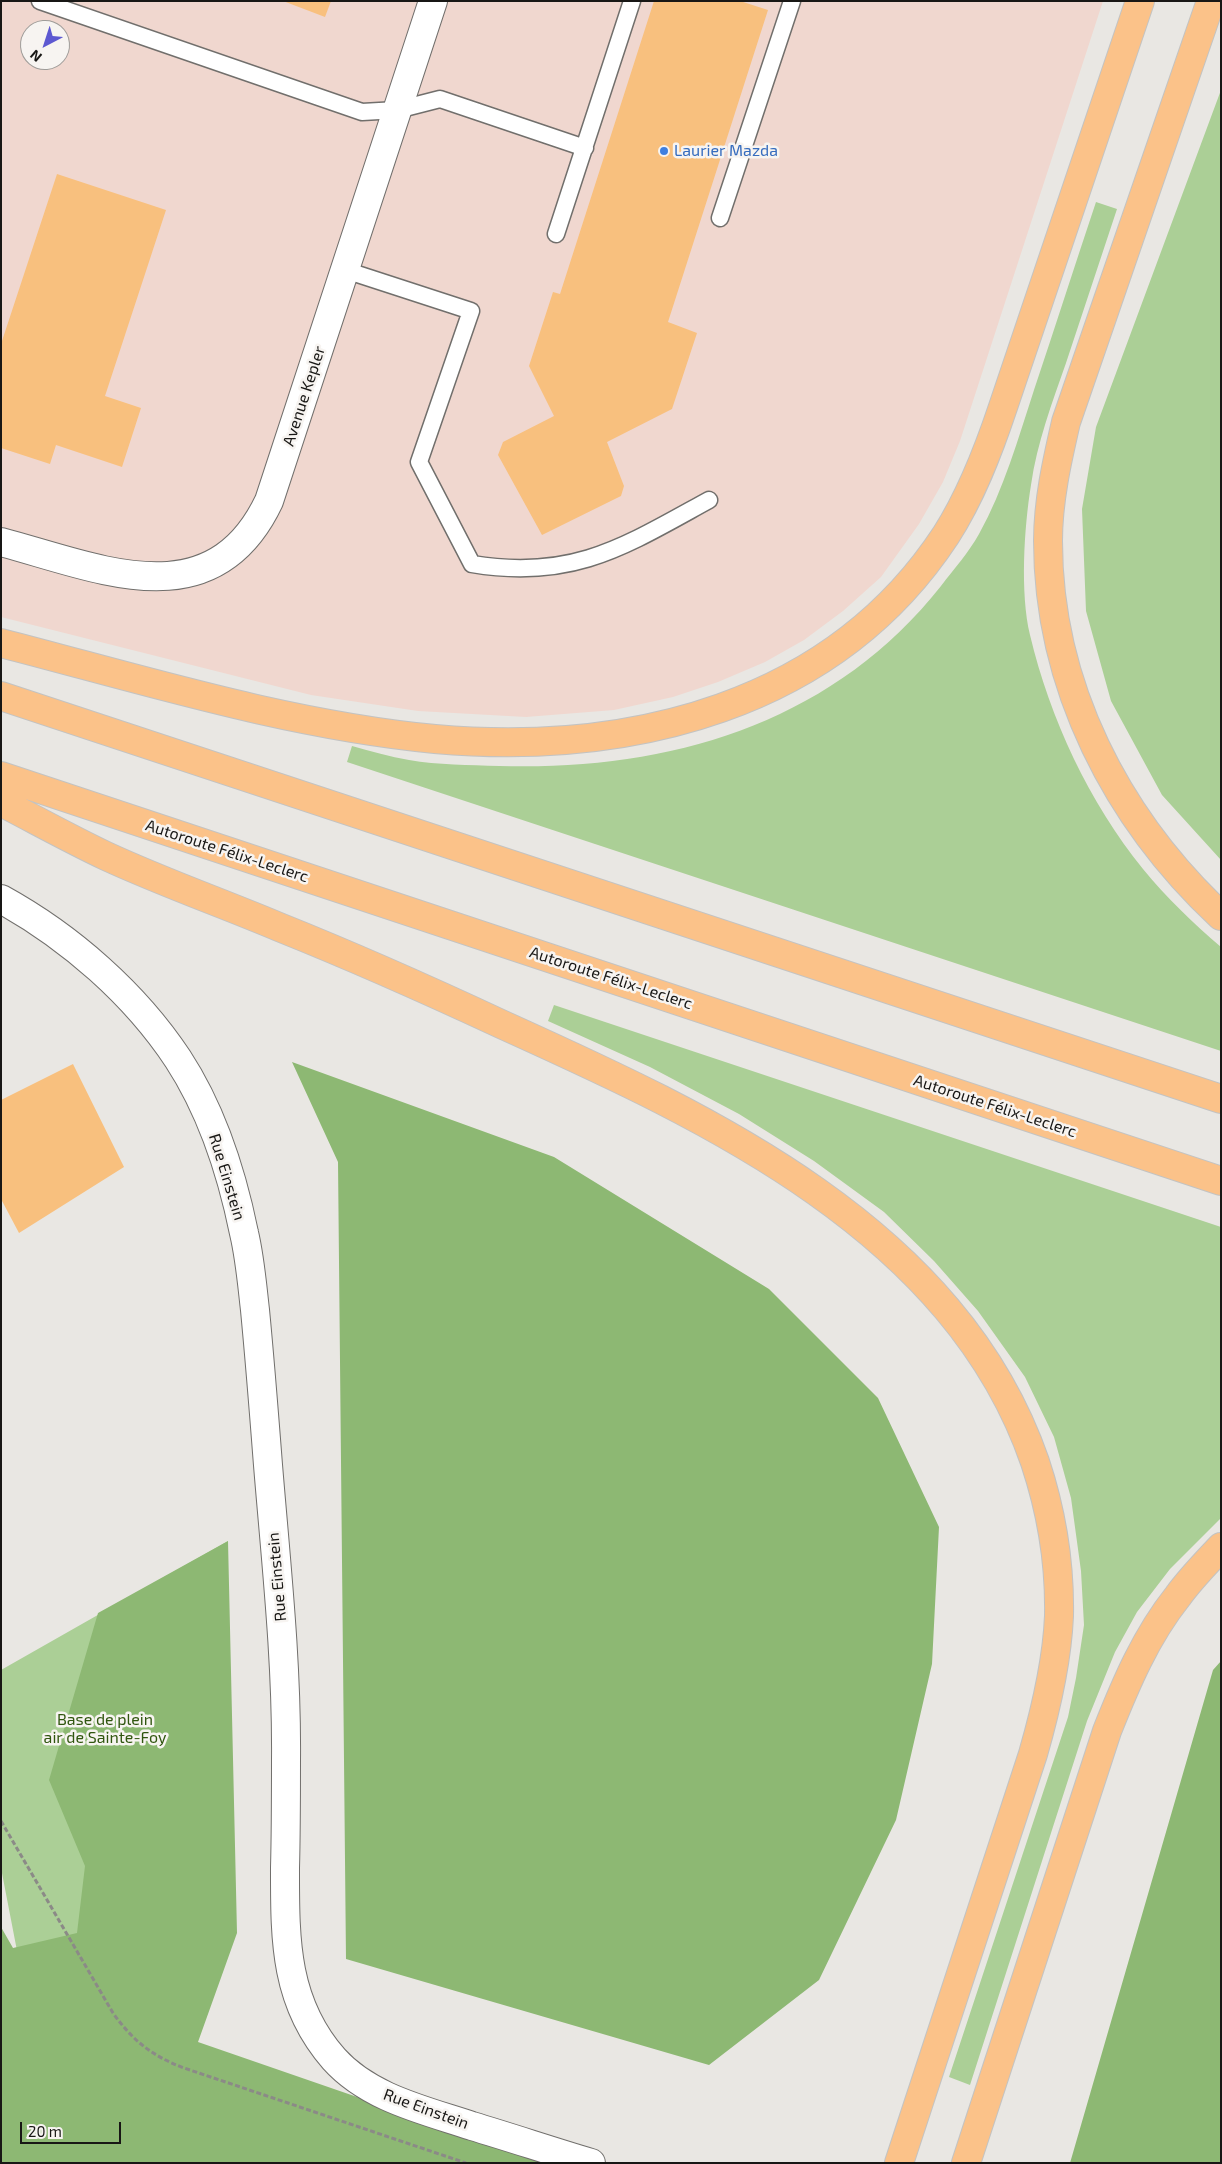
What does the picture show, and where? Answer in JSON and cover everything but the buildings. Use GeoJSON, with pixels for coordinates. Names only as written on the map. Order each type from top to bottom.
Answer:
{"type":"FeatureCollection","features":[{"type":"Feature","properties":{"kind":"highway"},"geometry":{"type":"LineString","coordinates":[[1,643],[204,696],[300,718],[390,733],[477,742],[564,740],[647,730],[687,720],[749,698],[792,678],[852,638],[902,591],[945,536],[963,506],[989,449],[998,424],[1140,1]]}},
{"type":"Feature","properties":{"kind":"highway"},"geometry":{"type":"LineString","coordinates":[[1211,1],[1066,422],[1054,476],[1048,540],[1050,585],[1055,629],[1078,708],[1096,750],[1118,792],[1146,832],[1178,872],[1221,916]]}},
{"type":"Feature","properties":{"kind":"highway"},"geometry":{"type":"LineString","coordinates":[[1,696],[1221,1099]]}},
{"type":"Feature","properties":{"kind":"highway","name":"Autoroute Félix-Leclerc"},"geometry":{"type":"LineString","coordinates":[[1,776],[1221,1181]]}},
{"type":"Feature","properties":{"kind":"highway"},"geometry":{"type":"LineString","coordinates":[[1,802],[107,857],[374,967],[571,1055],[729,1136],[804,1183],[873,1235],[934,1294],[988,1365],[1009,1401],[1027,1438],[1050,1513],[1056,1550],[1058,1586],[1055,1653],[1051,1685],[1033,1754],[899,2163]]}},
{"type":"Feature","properties":{"kind":"highway"},"geometry":{"type":"LineString","coordinates":[[966,2163],[1107,1731],[1122,1693],[1138,1657],[1157,1626],[1177,1597],[1221,1547]]}},
{"type":"Feature","properties":{"kind":"street","name":"Avenue Kepler"},"geometry":{"type":"LineString","coordinates":[[1,542],[133,575],[181,576],[202,570],[235,550],[260,521],[269,501],[433,1]]}},
{"type":"Feature","properties":{"kind":"street","name":"Rue Einstein"},"geometry":{"type":"LineString","coordinates":[[1,899],[35,920],[84,957],[130,999],[165,1041],[189,1078],[206,1112],[238,1205],[250,1266],[258,1340],[287,1696],[285,1935],[291,1976],[308,2019],[332,2056],[362,2083],[401,2103],[591,2163]]}},
{"type":"Feature","properties":{"kind":"lane"},"geometry":{"type":"LineString","coordinates":[[40,1],[362,112],[397,110],[440,99],[585,148]]}},
{"type":"Feature","properties":{"kind":"lane"},"geometry":{"type":"LineString","coordinates":[[556,234],[632,1]]}},
{"type":"Feature","properties":{"kind":"lane"},"geometry":{"type":"LineString","coordinates":[[720,218],[792,1]]}},
{"type":"Feature","properties":{"kind":"lane"},"geometry":{"type":"LineString","coordinates":[[345,270],[471,311],[419,462],[472,564],[499,568],[551,568],[578,562],[627,544],[709,500]]}},
{"type":"Feature","properties":{"kind":"path"},"geometry":{"type":"LineString","coordinates":[[1,1822],[113,2013],[132,2039],[146,2049],[184,2068],[466,2163]]}},
{"type":"Feature","properties":{"kind":"shaded area"},"geometry":{"type":"Polygon","coordinates":[[[1,1],[1103,1],[960,441],[943,482],[919,524],[881,577],[843,611],[804,640],[765,662],[718,682],[673,697],[614,710],[526,717],[418,711],[311,695],[1,617],[1,1]]]}},
{"type":"Feature","properties":{"kind":"green space"},"geometry":{"type":"Polygon","coordinates":[[[1221,90],[1221,860],[1162,795],[1111,701],[1086,611],[1082,509],[1096,427],[1221,90]]]}},
{"type":"Feature","properties":{"kind":"green space"},"geometry":{"type":"Polygon","coordinates":[[[1096,202],[1117,209],[1050,408],[1037,454],[1025,540],[1024,580],[1027,618],[1038,666],[1048,698],[1074,758],[1105,816],[1143,869],[1180,910],[1221,947],[1221,1051],[347,762],[352,746],[402,759],[431,763],[499,766],[562,765],[624,759],[685,748],[743,730],[798,705],[850,673],[898,634],[941,586],[966,554],[988,517],[1010,463],[1096,202]]]}},
{"type":"Feature","properties":{"kind":"green space"},"geometry":{"type":"Polygon","coordinates":[[[554,1005],[1221,1227],[1221,1518],[1170,1569],[1137,1612],[1115,1652],[1087,1721],[970,2085],[949,2077],[1068,1717],[1084,1625],[1081,1571],[1071,1498],[1054,1437],[1025,1377],[978,1311],[934,1261],[884,1212],[814,1161],[739,1114],[650,1067],[548,1021],[554,1005]]]}},
{"type":"Feature","properties":{"kind":"green space"},"geometry":{"type":"Polygon","coordinates":[[[292,1062],[554,1157],[769,1289],[878,1398],[939,1527],[932,1664],[896,1820],[819,1980],[709,2065],[346,1959],[338,1162],[292,1062]]]}},
{"type":"Feature","properties":{"kind":"green space","name":"Base de plein air de Sainte-Foy"},"geometry":{"type":"Polygon","coordinates":[[[228,1541],[192,1881],[132,2080],[390,2163],[1,2163],[1,2027],[30,2018],[1,1868],[1,1670],[228,1541]]]}},
{"type":"Feature","properties":{"kind":"green space","name":"Base de plein air de Sainte-Foy"},"geometry":{"type":"Polygon","coordinates":[[[228,1541],[237,1933],[198,2042],[548,2163],[1,2163],[1,1927],[13,1948],[77,1933],[85,1866],[49,1780],[98,1613],[228,1541]]]}},
{"type":"Feature","properties":{"kind":"green space"},"geometry":{"type":"Polygon","coordinates":[[[1221,1661],[1221,2163],[1070,2163],[1213,1670],[1221,1661]]]}},
{"type":"Feature","properties":{"kind":"place","name":"Laurier Mazda"},"geometry":{"type":"Point","coordinates":[664,151]}}]}
